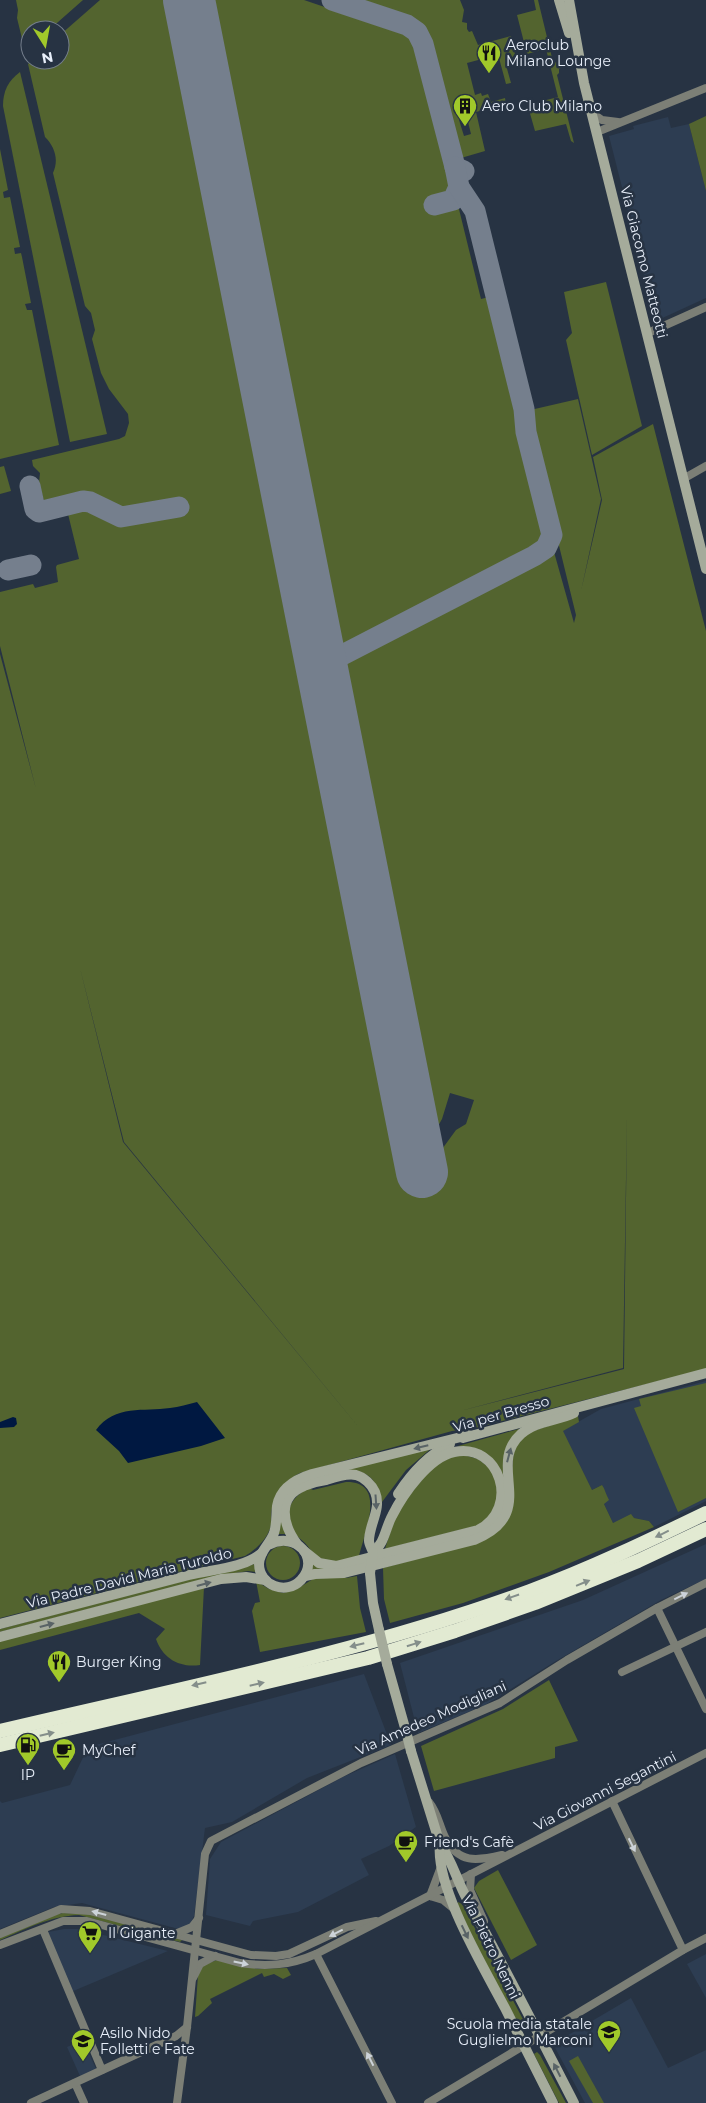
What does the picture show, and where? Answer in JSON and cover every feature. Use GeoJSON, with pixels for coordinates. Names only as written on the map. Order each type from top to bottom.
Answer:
{"type":"FeatureCollection","features":[{"type":"Feature","properties":{"kind":"highway"},"geometry":{"type":"LineString","coordinates":[[0,1731],[367,1643],[450,1618],[540,1587],[633,1548],[706,1513]]}},
{"type":"Feature","properties":{"kind":"highway"},"geometry":{"type":"LineString","coordinates":[[0,1745],[368,1658],[455,1632],[535,1603],[638,1561],[706,1529]]}},
{"type":"Feature","properties":{"kind":"street","name":"Via Giacomo Matteotti"},"geometry":{"type":"LineString","coordinates":[[559,0],[570,38],[577,52]]}},
{"type":"Feature","properties":{"kind":"street","name":"Via Giacomo Matteotti"},"geometry":{"type":"LineString","coordinates":[[569,0],[577,52],[706,569]]}},
{"type":"Feature","properties":{"kind":"street"},"geometry":{"type":"LineString","coordinates":[[597,132],[706,88]]}},
{"type":"Feature","properties":{"kind":"street"},"geometry":{"type":"LineString","coordinates":[[592,113],[602,120],[622,122]]}},
{"type":"Feature","properties":{"kind":"street"},"geometry":{"type":"LineString","coordinates":[[648,333],[706,307]]}},
{"type":"Feature","properties":{"kind":"street"},"geometry":{"type":"LineString","coordinates":[[683,479],[706,466]]}},
{"type":"Feature","properties":{"kind":"street","name":"Via per Bresso"},"geometry":{"type":"LineString","coordinates":[[457,1881],[448,1854],[440,1844],[406,1735],[373,1603],[370,1574],[373,1552],[381,1526],[395,1498],[419,1467],[442,1448],[469,1435],[706,1373]]}},
{"type":"Feature","properties":{"kind":"street"},"geometry":{"type":"LineString","coordinates":[[305,1576],[344,1573],[474,1540],[490,1533],[503,1519],[509,1502],[510,1488],[507,1462],[516,1438],[534,1425],[563,1418],[601,1401]]}},
{"type":"Feature","properties":{"kind":"street"},"geometry":{"type":"LineString","coordinates":[[265,1549],[275,1541],[284,1540],[301,1547],[308,1561],[305,1576],[298,1584],[287,1588],[276,1587],[265,1580],[260,1569],[265,1549],[276,1526],[278,1500],[282,1493],[296,1480],[312,1474],[469,1435]]}},
{"type":"Feature","properties":{"kind":"street"},"geometry":{"type":"LineString","coordinates":[[454,1452],[470,1453],[484,1459],[497,1472],[502,1496],[499,1510],[490,1521],[478,1530],[336,1566],[319,1563],[301,1547],[289,1532],[285,1522],[286,1504],[290,1496],[302,1486],[344,1475],[356,1475],[367,1480],[377,1499],[378,1507],[369,1542],[373,1552],[381,1546],[392,1516],[403,1498],[416,1480],[439,1459],[454,1452]]}},
{"type":"Feature","properties":{"kind":"street","name":"Via Padre David Maria Turoldo"},"geometry":{"type":"LineString","coordinates":[[0,1624],[200,1572],[243,1564],[251,1561],[265,1549]]}},
{"type":"Feature","properties":{"kind":"street","name":"Via Padre David Maria Turoldo"},"geometry":{"type":"LineString","coordinates":[[0,1637],[221,1579],[246,1577],[265,1580]]}},
{"type":"Feature","properties":{"kind":"street","name":"Via Amedeo Modigliani"},"geometry":{"type":"LineString","coordinates":[[199,1918],[205,1854],[211,1841],[361,1763],[500,1703],[567,1660],[657,1608],[706,1584]]}},
{"type":"Feature","properties":{"kind":"street"},"geometry":{"type":"LineString","coordinates":[[657,1608],[706,1709]]}},
{"type":"Feature","properties":{"kind":"street"},"geometry":{"type":"LineString","coordinates":[[622,1672],[706,1632]]}},
{"type":"Feature","properties":{"kind":"street","name":"Via Giovanni Segantini"},"geometry":{"type":"LineString","coordinates":[[0,1945],[63,1920],[87,1921],[240,1963],[276,1966],[289,1964],[316,1954],[706,1753]]}},
{"type":"Feature","properties":{"kind":"street","name":"Via per Bresso"},"geometry":{"type":"LineString","coordinates":[[426,1798],[436,1812],[445,1838],[455,1852],[465,1859],[489,1858],[513,1852]]}},
{"type":"Feature","properties":{"kind":"street"},"geometry":{"type":"LineString","coordinates":[[612,1801],[683,1950]]}},
{"type":"Feature","properties":{"kind":"street","name":"Via per Bresso"},"geometry":{"type":"LineString","coordinates":[[440,1844],[439,1855],[447,1886]]}},
{"type":"Feature","properties":{"kind":"street","name":"Via per Bresso"},"geometry":{"type":"LineString","coordinates":[[430,1896],[442,1864]]}},
{"type":"Feature","properties":{"kind":"street"},"geometry":{"type":"LineString","coordinates":[[471,1874],[470,1890],[486,1925],[486,1933]]}},
{"type":"Feature","properties":{"kind":"street","name":"Via Pietro Nenni"},"geometry":{"type":"LineString","coordinates":[[457,1881],[574,2103]]}},
{"type":"Feature","properties":{"kind":"street","name":"Via Pietro Nenni"},"geometry":{"type":"LineString","coordinates":[[447,1886],[462,1926],[553,2103]]}},
{"type":"Feature","properties":{"kind":"street"},"geometry":{"type":"LineString","coordinates":[[430,1896],[443,1900],[456,1911]]}},
{"type":"Feature","properties":{"kind":"street","name":"Via Giovanni Segantini"},"geometry":{"type":"LineString","coordinates":[[0,1934],[61,1909],[75,1909],[90,1911],[251,1955],[276,1956],[297,1951],[347,1927],[383,1920]]}},
{"type":"Feature","properties":{"kind":"street"},"geometry":{"type":"LineString","coordinates":[[175,1934],[192,1927],[199,1918]]}},
{"type":"Feature","properties":{"kind":"street"},"geometry":{"type":"LineString","coordinates":[[177,2103],[199,1918]]}},
{"type":"Feature","properties":{"kind":"street"},"geometry":{"type":"LineString","coordinates":[[44,1932],[102,2070]]}},
{"type":"Feature","properties":{"kind":"street"},"geometry":{"type":"LineString","coordinates":[[428,2103],[706,1938]]}},
{"type":"Feature","properties":{"kind":"street"},"geometry":{"type":"LineString","coordinates":[[316,1954],[392,2103]]}},
{"type":"Feature","properties":{"kind":"street"},"geometry":{"type":"LineString","coordinates":[[192,1980],[200,1964],[216,1956]]}},
{"type":"Feature","properties":{"kind":"street"},"geometry":{"type":"LineString","coordinates":[[31,2103],[176,2036],[187,2028]]}},
{"type":"Feature","properties":{"kind":"street"},"geometry":{"type":"LineString","coordinates":[[75,2083],[84,2103]]}},
{"type":"Feature","properties":{"kind":"shaded area"},"geometry":{"type":"Polygon","coordinates":[[[668,117],[671,128],[689,124],[706,191],[706,298],[656,321],[609,136],[634,129],[633,126],[668,117]]]}},
{"type":"Feature","properties":{"kind":"shaded area"},"geometry":{"type":"Polygon","coordinates":[[[706,1381],[706,1501],[654,1527],[649,1521],[634,1518],[613,1523],[604,1504],[602,1485],[592,1490],[562,1431],[601,1409],[706,1381]]]}},
{"type":"Feature","properties":{"kind":"shaded area"},"geometry":{"type":"Polygon","coordinates":[[[706,1544],[706,1579],[661,1600],[485,1705],[418,1733],[400,1663],[583,1600],[706,1544]]]}},
{"type":"Feature","properties":{"kind":"shaded area"},"geometry":{"type":"Polygon","coordinates":[[[364,1674],[391,1745],[307,1778],[232,1822],[205,1828],[194,1916],[190,1924],[182,1930],[82,1903],[54,1907],[0,1929],[0,1801],[2,1803],[70,1785],[88,1747],[364,1674]]]}},
{"type":"Feature","properties":{"kind":"shaded area"},"geometry":{"type":"Polygon","coordinates":[[[395,1754],[416,1827],[389,1846],[361,1859],[369,1875],[298,1912],[253,1921],[250,1926],[206,1915],[210,1859],[221,1842],[343,1777],[395,1754]]]}},
{"type":"Feature","properties":{"kind":"shaded area"},"geometry":{"type":"Polygon","coordinates":[[[79,1929],[168,1951],[71,1992],[48,1932],[79,1929]]]}},
{"type":"Feature","properties":{"kind":"shaded area"},"geometry":{"type":"Polygon","coordinates":[[[706,1954],[706,1998],[687,1964],[706,1954]]]}},
{"type":"Feature","properties":{"kind":"shaded area","name":"Scuola media statale Guglielmo Marconi"},"geometry":{"type":"Polygon","coordinates":[[[631,1998],[668,2068],[706,2050],[706,2103],[585,2103],[553,2044],[631,1998]]]}},
{"type":"Feature","properties":{"kind":"shaded area","name":"Asilo Nido Folletti e Fate"},"geometry":{"type":"Polygon","coordinates":[[[83,2040],[96,2069],[80,2076],[67,2047],[83,2040]]]}},
{"type":"Feature","properties":{"kind":"green space"},"geometry":{"type":"Polygon","coordinates":[[[16,0],[83,0],[60,20],[20,20],[20,30],[17,18],[16,0]]]}},
{"type":"Feature","properties":{"kind":"green space"},"geometry":{"type":"Polygon","coordinates":[[[100,0],[171,0],[405,1175],[439,1169],[437,1156],[456,1130],[466,1124],[474,1100],[450,1093],[442,1119],[433,1135],[339,664],[554,552],[574,623],[576,615],[526,411],[578,399],[601,499],[581,591],[602,500],[593,457],[653,424],[706,631],[706,1369],[475,1428],[452,1431],[300,1473],[290,1479],[278,1492],[273,1502],[271,1525],[267,1535],[259,1545],[245,1556],[0,1618],[0,654],[36,789],[0,646],[0,592],[33,584],[35,588],[58,582],[57,565],[79,559],[68,514],[70,509],[68,500],[45,505],[39,483],[40,473],[33,466],[32,460],[119,439],[125,436],[129,423],[128,414],[109,389],[101,373],[92,339],[95,330],[91,313],[85,306],[53,173],[56,163],[55,154],[45,137],[29,70],[70,70],[70,26],[100,0]],[[80,968],[123,1142],[366,1436],[124,1142],[80,968]],[[627,1115],[623,1368],[460,1411],[624,1369],[627,1115]]]}},
{"type":"Feature","properties":{"kind":"green space"},"geometry":{"type":"Polygon","coordinates":[[[208,0],[304,0],[409,36],[413,42],[454,202],[457,201],[481,299],[489,297],[548,535],[544,543],[514,563],[372,637],[370,634],[336,650],[208,0]]]}},
{"type":"Feature","properties":{"kind":"green space"},"geometry":{"type":"Polygon","coordinates":[[[357,0],[460,0],[464,10],[462,22],[467,23],[467,29],[469,32],[472,31],[478,45],[511,36],[515,54],[506,65],[511,83],[506,84],[499,58],[483,62],[482,59],[467,63],[475,95],[481,93],[482,96],[488,94],[491,102],[505,98],[506,104],[476,112],[485,151],[461,158],[427,31],[415,20],[357,0]],[[467,118],[459,120],[464,136],[471,134],[467,118]]]}},
{"type":"Feature","properties":{"kind":"green space"},"geometry":{"type":"Polygon","coordinates":[[[534,0],[538,0],[553,62],[567,64],[559,69],[557,75],[574,143],[571,141],[566,124],[535,131],[529,110],[531,104],[558,97],[546,49],[527,54],[517,15],[536,10],[534,0]]]}},
{"type":"Feature","properties":{"kind":"green space"},"geometry":{"type":"Polygon","coordinates":[[[20,72],[107,434],[70,442],[3,106],[7,87],[20,72]]]}},
{"type":"Feature","properties":{"kind":"green space"},"geometry":{"type":"Polygon","coordinates":[[[706,116],[706,191],[689,124],[706,116]]]}},
{"type":"Feature","properties":{"kind":"green space"},"geometry":{"type":"Polygon","coordinates":[[[0,149],[8,190],[3,192],[4,198],[10,197],[20,247],[14,248],[15,254],[21,253],[22,257],[31,303],[25,304],[27,310],[32,310],[59,445],[0,459],[0,149]]]}},
{"type":"Feature","properties":{"kind":"green space"},"geometry":{"type":"Polygon","coordinates":[[[606,282],[642,426],[592,455],[566,340],[572,333],[564,292],[606,282]]]}},
{"type":"Feature","properties":{"kind":"green space"},"geometry":{"type":"Polygon","coordinates":[[[4,466],[11,491],[0,494],[0,467],[4,466]]]}},
{"type":"Feature","properties":{"kind":"green space"},"geometry":{"type":"Polygon","coordinates":[[[706,1383],[706,1498],[678,1512],[634,1408],[641,1406],[639,1399],[706,1383]]]}},
{"type":"Feature","properties":{"kind":"green space"},"geometry":{"type":"Polygon","coordinates":[[[578,1416],[579,1422],[563,1431],[592,1490],[602,1485],[609,1500],[604,1504],[613,1523],[631,1514],[634,1518],[649,1521],[654,1527],[549,1572],[463,1603],[390,1623],[384,1599],[383,1568],[474,1543],[511,1477],[514,1449],[527,1433],[578,1416]]]}},
{"type":"Feature","properties":{"kind":"green space"},"geometry":{"type":"Polygon","coordinates":[[[526,1427],[515,1437],[504,1458],[503,1466],[507,1489],[506,1505],[499,1518],[488,1529],[474,1536],[341,1571],[311,1573],[313,1562],[329,1569],[342,1569],[477,1534],[495,1519],[501,1510],[506,1489],[504,1479],[499,1468],[490,1459],[483,1454],[458,1446],[526,1427]]]}},
{"type":"Feature","properties":{"kind":"green space"},"geometry":{"type":"Polygon","coordinates":[[[434,1446],[406,1470],[382,1502],[373,1480],[361,1472],[343,1471],[305,1482],[289,1494],[284,1502],[282,1511],[283,1522],[288,1534],[276,1534],[283,1500],[294,1484],[319,1474],[434,1446]]]}},
{"type":"Feature","properties":{"kind":"green space"},"geometry":{"type":"Polygon","coordinates":[[[464,1455],[478,1459],[491,1469],[499,1488],[495,1510],[480,1525],[385,1549],[397,1511],[433,1466],[452,1457],[464,1455]]]}},
{"type":"Feature","properties":{"kind":"green space"},"geometry":{"type":"Polygon","coordinates":[[[346,1482],[359,1484],[366,1490],[370,1499],[368,1523],[359,1556],[342,1561],[329,1562],[316,1555],[293,1532],[288,1519],[288,1512],[293,1501],[303,1491],[309,1488],[313,1490],[346,1482]]]}},
{"type":"Feature","properties":{"kind":"green space"},"geometry":{"type":"Polygon","coordinates":[[[283,1546],[290,1547],[295,1551],[299,1556],[299,1570],[295,1575],[290,1579],[283,1580],[276,1579],[271,1575],[267,1570],[266,1563],[267,1556],[271,1551],[276,1547],[283,1546]]]}},
{"type":"Feature","properties":{"kind":"green space"},"geometry":{"type":"Polygon","coordinates":[[[254,1564],[256,1572],[248,1571],[217,1576],[0,1632],[0,1629],[47,1616],[254,1564]]]}},
{"type":"Feature","properties":{"kind":"green space"},"geometry":{"type":"Polygon","coordinates":[[[345,1576],[346,1578],[357,1576],[360,1608],[366,1632],[260,1652],[252,1611],[255,1603],[260,1602],[256,1581],[269,1589],[283,1593],[297,1589],[313,1579],[345,1576]]]}},
{"type":"Feature","properties":{"kind":"green space"},"geometry":{"type":"Polygon","coordinates":[[[204,1587],[200,1665],[186,1665],[173,1661],[168,1657],[156,1639],[165,1629],[139,1613],[0,1650],[0,1640],[204,1587]]]}},
{"type":"Feature","properties":{"kind":"green space"},"geometry":{"type":"Polygon","coordinates":[[[549,1680],[578,1741],[555,1747],[555,1758],[434,1791],[421,1746],[503,1709],[549,1680]]]}},
{"type":"Feature","properties":{"kind":"green space"},"geometry":{"type":"Polygon","coordinates":[[[498,1870],[537,1945],[511,1960],[474,1888],[479,1881],[498,1870]]]}},
{"type":"Feature","properties":{"kind":"green space"},"geometry":{"type":"Polygon","coordinates":[[[458,1902],[462,1904],[526,2025],[523,2030],[519,2029],[457,1906],[458,1902]]]}},
{"type":"Feature","properties":{"kind":"green space"},"geometry":{"type":"Polygon","coordinates":[[[63,1913],[92,1914],[182,1940],[180,1942],[79,1915],[48,1920],[0,1940],[0,1937],[46,1917],[63,1913]]]}},
{"type":"Feature","properties":{"kind":"green space"},"geometry":{"type":"Polygon","coordinates":[[[217,1960],[258,1969],[287,1968],[291,1975],[283,1979],[274,1974],[264,1977],[262,1973],[210,1999],[212,2003],[195,2017],[198,1975],[201,1966],[217,1960]]]}},
{"type":"Feature","properties":{"kind":"green space"},"geometry":{"type":"Polygon","coordinates":[[[537,2052],[566,2103],[559,2103],[534,2054],[537,2052]]]}},
{"type":"Feature","properties":{"kind":"green space"},"geometry":{"type":"Polygon","coordinates":[[[578,2056],[604,2103],[593,2103],[569,2061],[578,2056]]]}},
{"type":"Feature","properties":{"kind":"water"},"geometry":{"type":"Polygon","coordinates":[[[197,1402],[225,1438],[201,1446],[128,1463],[119,1451],[96,1430],[112,1416],[121,1413],[173,1408],[197,1402]]]}},
{"type":"Feature","properties":{"kind":"water"},"geometry":{"type":"Polygon","coordinates":[[[13,1417],[16,1418],[17,1424],[14,1427],[0,1428],[0,1422],[13,1417]]]}},
{"type":"Feature","properties":{"kind":"taxiway"},"geometry":{"type":"LineString","coordinates":[[332,0],[407,25],[417,32],[423,44],[455,167],[464,171]]}},
{"type":"Feature","properties":{"kind":"taxiway"},"geometry":{"type":"LineString","coordinates":[[321,666],[534,556],[546,548],[552,535],[526,432],[524,409],[475,211],[459,187],[455,167]]}},
{"type":"Feature","properties":{"kind":"taxiway"},"geometry":{"type":"LineString","coordinates":[[434,205],[453,200],[459,187]]}},
{"type":"Feature","properties":{"kind":"taxiway"},"geometry":{"type":"LineString","coordinates":[[30,486],[35,509],[39,512],[83,501],[90,502],[121,517],[179,507]]}},
{"type":"Feature","properties":{"kind":"taxiway"},"geometry":{"type":"LineString","coordinates":[[8,570],[31,565]]}},
{"type":"Feature","properties":{"kind":"runway"},"geometry":{"type":"LineString","coordinates":[[189,0],[422,1172]]}},
{"type":"Feature","properties":{"kind":"place","name":"Aeroclub Milano Lounge"},"geometry":{"type":"Point","coordinates":[489,74]}},
{"type":"Feature","properties":{"kind":"place","name":"Aero Club Milano"},"geometry":{"type":"Point","coordinates":[465,127]}},
{"type":"Feature","properties":{"kind":"place","name":"Burger King"},"geometry":{"type":"Point","coordinates":[59,1683]}},
{"type":"Feature","properties":{"kind":"place","name":"IP"},"geometry":{"type":"Point","coordinates":[28,1766]}},
{"type":"Feature","properties":{"kind":"place","name":"MyChef"},"geometry":{"type":"Point","coordinates":[64,1771]}},
{"type":"Feature","properties":{"kind":"place","name":"Friend's Cafè"},"geometry":{"type":"Point","coordinates":[406,1863]}},
{"type":"Feature","properties":{"kind":"place","name":"Il Gigante"},"geometry":{"type":"Point","coordinates":[90,1954]}},
{"type":"Feature","properties":{"kind":"place","name":"Scuola media statale Guglielmo Marconi"},"geometry":{"type":"Point","coordinates":[609,2053]}},
{"type":"Feature","properties":{"kind":"place","name":"Asilo Nido Folletti e Fate"},"geometry":{"type":"Point","coordinates":[83,2062]}}]}
